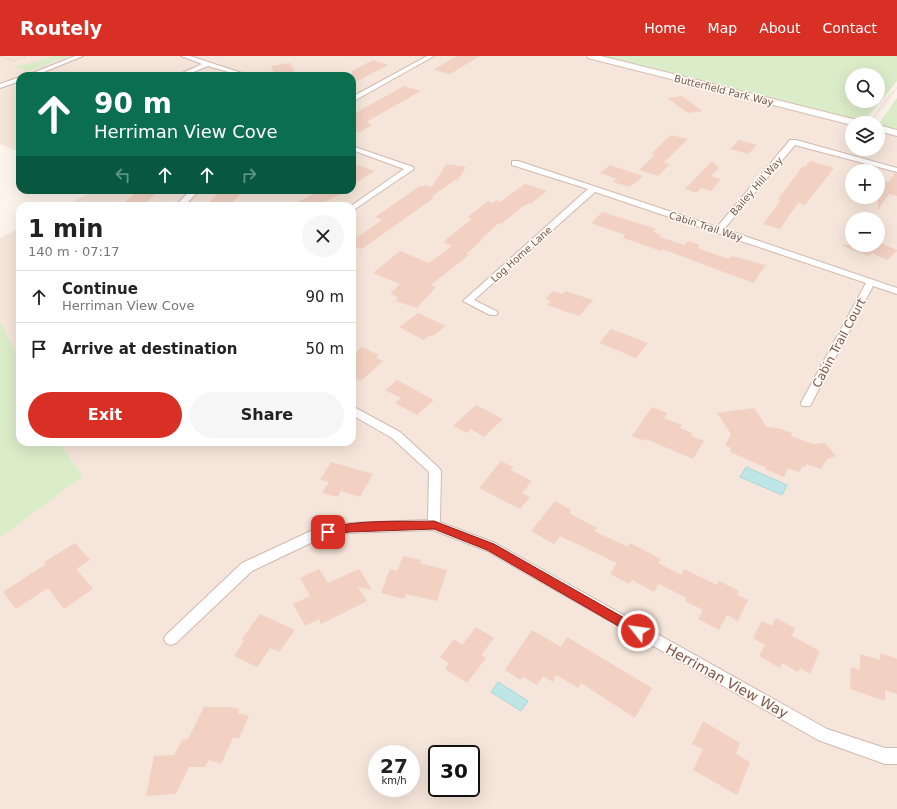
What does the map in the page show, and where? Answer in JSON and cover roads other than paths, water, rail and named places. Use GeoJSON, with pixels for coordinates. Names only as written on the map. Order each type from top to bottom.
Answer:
{"type":"FeatureCollection","features":[{"type":"Feature","properties":{"kind":"street"},"geometry":{"type":"LineString","coordinates":[[38,72],[80,56]]}},
{"type":"Feature","properties":{"kind":"street"},"geometry":{"type":"LineString","coordinates":[[184,56],[234,72]]}},
{"type":"Feature","properties":{"kind":"street"},"geometry":{"type":"LineString","coordinates":[[356,98],[431,56]]}},
{"type":"Feature","properties":{"kind":"street","name":"Butterfield Park Way"},"geometry":{"type":"LineString","coordinates":[[591,56],[845,120]]}},
{"type":"Feature","properties":{"kind":"street"},"geometry":{"type":"LineString","coordinates":[[188,72],[207,64]]}},
{"type":"Feature","properties":{"kind":"street"},"geometry":{"type":"LineString","coordinates":[[0,86],[16,80]]}},
{"type":"Feature","properties":{"kind":"street"},"geometry":{"type":"LineString","coordinates":[[885,128],[897,133]]}},
{"type":"Feature","properties":{"kind":"street","name":"Bailey Hill Way"},"geometry":{"type":"LineString","coordinates":[[719,230],[793,142],[897,170]]}},
{"type":"Feature","properties":{"kind":"street"},"geometry":{"type":"LineString","coordinates":[[356,149],[410,169],[356,206]]}},
{"type":"Feature","properties":{"kind":"street","name":"Cabin Trail Way"},"geometry":{"type":"LineString","coordinates":[[515,163],[719,230],[897,291]]}},
{"type":"Feature","properties":{"kind":"street","name":"Log Home Lane"},"geometry":{"type":"LineString","coordinates":[[493,313],[468,301],[593,189]]}},
{"type":"Feature","properties":{"kind":"street"},"geometry":{"type":"LineString","coordinates":[[183,202],[192,194]]}},
{"type":"Feature","properties":{"kind":"street","name":"Cabin Trail Court"},"geometry":{"type":"LineString","coordinates":[[806,403],[872,282]]}},
{"type":"Feature","properties":{"kind":"street"},"geometry":{"type":"LineString","coordinates":[[171,639],[246,567],[290,546],[318,534],[349,528],[434,525],[435,471],[396,436],[356,412]]}},
{"type":"Feature","properties":{"kind":"street","name":"Herriman View Way"},"geometry":{"type":"LineString","coordinates":[[434,525],[491,547],[823,735],[885,756],[897,756]]}},
{"type":"Feature","properties":{"kind":"water"},"geometry":{"type":"Polygon","coordinates":[[[746,467],[787,485],[782,495],[740,477],[746,467]]]}},
{"type":"Feature","properties":{"kind":"water"},"geometry":{"type":"Polygon","coordinates":[[[498,682],[528,701],[521,711],[491,692],[498,682]]]}}]}
